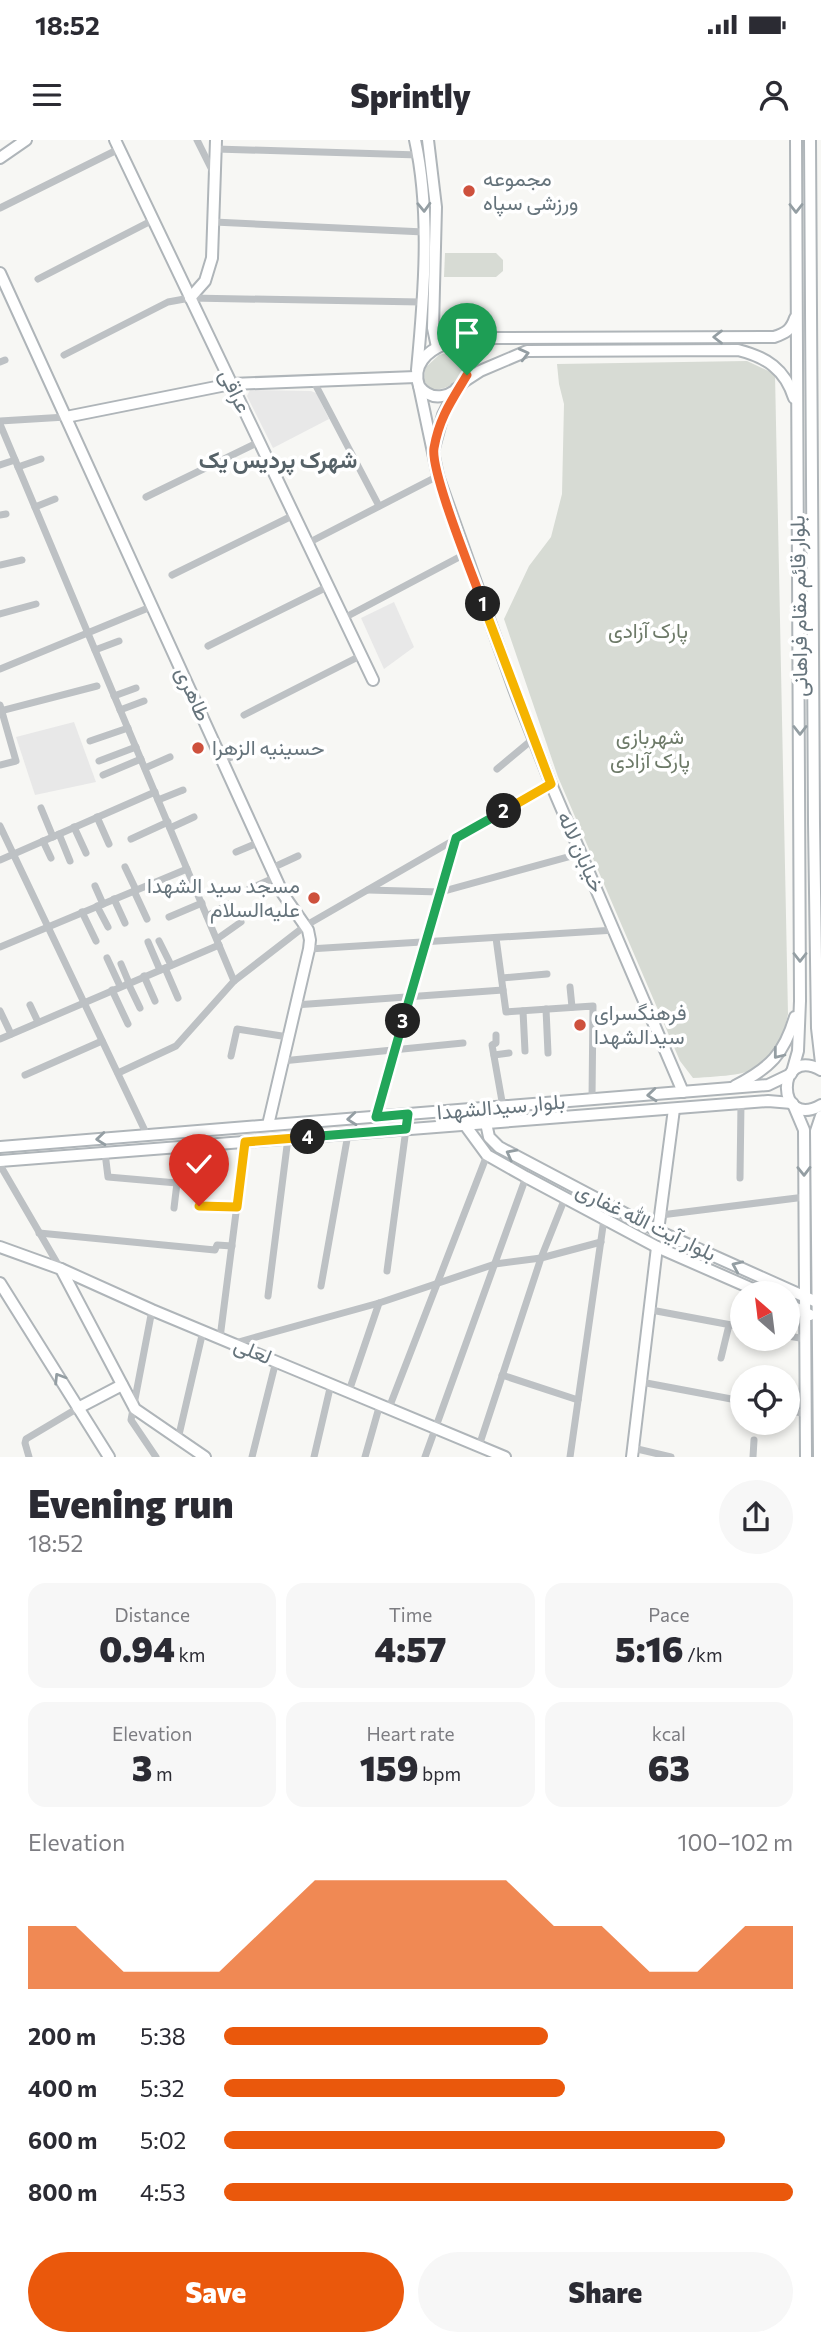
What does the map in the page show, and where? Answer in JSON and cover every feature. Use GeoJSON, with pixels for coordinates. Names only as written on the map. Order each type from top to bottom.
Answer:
{"type":"FeatureCollection","features":[{"type":"Feature","properties":{"kind":"street"},"geometry":{"type":"LineString","coordinates":[[0,158],[26,140]]}},
{"type":"Feature","properties":{"kind":"street"},"geometry":{"type":"LineString","coordinates":[[197,140],[215,177]]}},
{"type":"Feature","properties":{"kind":"street","name":"خیابان لاله"},"geometry":{"type":"LineString","coordinates":[[415,140],[425,206],[417,378],[438,476],[533,739],[683,1092]]}},
{"type":"Feature","properties":{"kind":"street"},"geometry":{"type":"LineString","coordinates":[[428,140],[436,207],[433,328],[441,345]]}},
{"type":"Feature","properties":{"kind":"street","name":"بلوار قائم مقام فراهانی"},"geometry":{"type":"LineString","coordinates":[[793,1104],[786,1092],[787,1079],[798,1051],[800,1000],[796,140]]}},
{"type":"Feature","properties":{"kind":"street","name":"بلوار قائم مقام فراهانی"},"geometry":{"type":"LineString","coordinates":[[810,140],[816,449],[817,1028],[821,1063]]}},
{"type":"Feature","properties":{"kind":"street"},"geometry":{"type":"LineString","coordinates":[[190,298],[205,281],[212,258],[216,144],[419,155]]}},
{"type":"Feature","properties":{"kind":"street"},"geometry":{"type":"LineString","coordinates":[[0,208],[117,145]]}},
{"type":"Feature","properties":{"kind":"street","name":"عراقی"},"geometry":{"type":"LineString","coordinates":[[117,145],[373,680]]}},
{"type":"Feature","properties":{"kind":"street"},"geometry":{"type":"LineString","coordinates":[[38,279],[153,220]]}},
{"type":"Feature","properties":{"kind":"street"},"geometry":{"type":"LineString","coordinates":[[214,222],[424,232]]}},
{"type":"Feature","properties":{"kind":"street","name":"طاهری"},"geometry":{"type":"LineString","coordinates":[[0,273],[288,904],[310,935],[268,1125]]}},
{"type":"Feature","properties":{"kind":"street"},"geometry":{"type":"LineString","coordinates":[[64,355],[168,302],[190,298],[421,302]]}},
{"type":"Feature","properties":{"kind":"street"},"geometry":{"type":"LineString","coordinates":[[417,378],[425,356],[441,345],[495,338],[774,337],[792,327],[797,312]]}},
{"type":"Feature","properties":{"kind":"street"},"geometry":{"type":"LineString","coordinates":[[752,337],[760,348],[758,355]]}},
{"type":"Feature","properties":{"kind":"street"},"geometry":{"type":"LineString","coordinates":[[433,451],[443,415],[470,367],[465,351],[458,346],[441,345]]}},
{"type":"Feature","properties":{"kind":"street"},"geometry":{"type":"LineString","coordinates":[[417,378],[429,395],[436,396],[449,394],[480,371],[527,351],[738,350],[758,355],[778,368],[789,383],[797,410]]}},
{"type":"Feature","properties":{"kind":"street"},"geometry":{"type":"LineString","coordinates":[[234,981],[0,425],[66,417],[231,384],[417,378]]}},
{"type":"Feature","properties":{"kind":"street"},"geometry":{"type":"LineString","coordinates":[[314,382],[379,506]]}},
{"type":"Feature","properties":{"kind":"street"},"geometry":{"type":"LineString","coordinates":[[146,497],[260,442]]}},
{"type":"Feature","properties":{"kind":"street"},"geometry":{"type":"LineString","coordinates":[[798,449],[816,449]]}},
{"type":"Feature","properties":{"kind":"street"},"geometry":{"type":"LineString","coordinates":[[0,465],[41,459]]}},
{"type":"Feature","properties":{"kind":"street"},"geometry":{"type":"LineString","coordinates":[[798,463],[816,463]]}},
{"type":"Feature","properties":{"kind":"street"},"geometry":{"type":"LineString","coordinates":[[308,543],[438,476]]}},
{"type":"Feature","properties":{"kind":"street"},"geometry":{"type":"LineString","coordinates":[[35,507],[55,499]]}},
{"type":"Feature","properties":{"kind":"street"},"geometry":{"type":"LineString","coordinates":[[172,575],[294,514]]}},
{"type":"Feature","properties":{"kind":"street"},"geometry":{"type":"LineString","coordinates":[[344,618],[465,554]]}},
{"type":"Feature","properties":{"kind":"street"},"geometry":{"type":"LineString","coordinates":[[0,565],[22,560]]}},
{"type":"Feature","properties":{"kind":"street"},"geometry":{"type":"LineString","coordinates":[[208,646],[328,586]]}},
{"type":"Feature","properties":{"kind":"street"},"geometry":{"type":"LineString","coordinates":[[0,614],[36,604]]}},
{"type":"Feature","properties":{"kind":"street"},"geometry":{"type":"LineString","coordinates":[[0,669],[153,606]]}},
{"type":"Feature","properties":{"kind":"street"},"geometry":{"type":"LineString","coordinates":[[95,650],[119,641]]}},
{"type":"Feature","properties":{"kind":"street"},"geometry":{"type":"LineString","coordinates":[[244,715],[362,655]]}},
{"type":"Feature","properties":{"kind":"street"},"geometry":{"type":"LineString","coordinates":[[0,765],[16,761],[1,709],[97,686]]}},
{"type":"Feature","properties":{"kind":"street"},"geometry":{"type":"LineString","coordinates":[[114,696],[136,688]]}},
{"type":"Feature","properties":{"kind":"street"},"geometry":{"type":"LineString","coordinates":[[120,710],[144,701]]}},
{"type":"Feature","properties":{"kind":"street"},"geometry":{"type":"LineString","coordinates":[[90,741],[128,728]]}},
{"type":"Feature","properties":{"kind":"street"},"geometry":{"type":"LineString","coordinates":[[497,769],[533,739]]}},
{"type":"Feature","properties":{"kind":"street"},"geometry":{"type":"LineString","coordinates":[[99,761],[136,747]]}},
{"type":"Feature","properties":{"kind":"street"},"geometry":{"type":"LineString","coordinates":[[223,760],[244,753]]}},
{"type":"Feature","properties":{"kind":"street"},"geometry":{"type":"LineString","coordinates":[[103,775],[170,757]]}},
{"type":"Feature","properties":{"kind":"street"},"geometry":{"type":"LineString","coordinates":[[118,1073],[176,1046],[234,981],[306,926],[551,784]]}},
{"type":"Feature","properties":{"kind":"street"},"geometry":{"type":"LineString","coordinates":[[0,860],[97,817],[156,796],[183,790]]}},
{"type":"Feature","properties":{"kind":"street"},"geometry":{"type":"LineString","coordinates":[[41,808],[70,861]]}},
{"type":"Feature","properties":{"kind":"street"},"geometry":{"type":"LineString","coordinates":[[97,817],[109,845]]}},
{"type":"Feature","properties":{"kind":"street"},"geometry":{"type":"LineString","coordinates":[[131,839],[194,817]]}},
{"type":"Feature","properties":{"kind":"street"},"geometry":{"type":"LineString","coordinates":[[0,826],[147,1135]]}},
{"type":"Feature","properties":{"kind":"street"},"geometry":{"type":"LineString","coordinates":[[74,827],[86,853]]}},
{"type":"Feature","properties":{"kind":"street"},"geometry":{"type":"LineString","coordinates":[[376,1117],[456,838]]}},
{"type":"Feature","properties":{"kind":"street"},"geometry":{"type":"LineString","coordinates":[[43,841],[51,858]]}},
{"type":"Feature","properties":{"kind":"street"},"geometry":{"type":"LineString","coordinates":[[236,852],[260,842]]}},
{"type":"Feature","properties":{"kind":"street"},"geometry":{"type":"LineString","coordinates":[[366,890],[440,891],[582,853]]}},
{"type":"Feature","properties":{"kind":"street"},"geometry":{"type":"LineString","coordinates":[[249,889],[298,856]]}},
{"type":"Feature","properties":{"kind":"street"},"geometry":{"type":"LineString","coordinates":[[125,866],[146,919]]}},
{"type":"Feature","properties":{"kind":"street"},"geometry":{"type":"LineString","coordinates":[[0,947],[187,869]]}},
{"type":"Feature","properties":{"kind":"street"},"geometry":{"type":"LineString","coordinates":[[95,886],[108,927]]}},
{"type":"Feature","properties":{"kind":"street"},"geometry":{"type":"LineString","coordinates":[[114,899],[125,923]]}},
{"type":"Feature","properties":{"kind":"street"},"geometry":{"type":"LineString","coordinates":[[169,916],[201,903]]}},
{"type":"Feature","properties":{"kind":"street"},"geometry":{"type":"LineString","coordinates":[[207,916],[229,904]]}},
{"type":"Feature","properties":{"kind":"street"},"geometry":{"type":"LineString","coordinates":[[82,912],[96,941]]}},
{"type":"Feature","properties":{"kind":"street"},"geometry":{"type":"LineString","coordinates":[[0,1039],[165,968],[218,942],[241,922]]}},
{"type":"Feature","properties":{"kind":"street"},"geometry":{"type":"LineString","coordinates":[[309,949],[615,930]]}},
{"type":"Feature","properties":{"kind":"street"},"geometry":{"type":"LineString","coordinates":[[496,938],[506,1012],[593,1006],[592,1099]]}},
{"type":"Feature","properties":{"kind":"street"},"geometry":{"type":"LineString","coordinates":[[159,941],[165,968]]}},
{"type":"Feature","properties":{"kind":"street"},"geometry":{"type":"LineString","coordinates":[[148,942],[165,968],[178,998]]}},
{"type":"Feature","properties":{"kind":"street"},"geometry":{"type":"LineString","coordinates":[[107,958],[122,986],[140,1008]]}},
{"type":"Feature","properties":{"kind":"street"},"geometry":{"type":"LineString","coordinates":[[121,964],[128,1024]]}},
{"type":"Feature","properties":{"kind":"street"},"geometry":{"type":"LineString","coordinates":[[502,978],[547,974]]}},
{"type":"Feature","properties":{"kind":"street"},"geometry":{"type":"LineString","coordinates":[[144,976],[155,1001]]}},
{"type":"Feature","properties":{"kind":"street"},"geometry":{"type":"LineString","coordinates":[[570,987],[572,1007]]}},
{"type":"Feature","properties":{"kind":"street"},"geometry":{"type":"LineString","coordinates":[[295,1005],[503,990]]}},
{"type":"Feature","properties":{"kind":"street"},"geometry":{"type":"LineString","coordinates":[[732,1088],[758,1074],[785,1047],[800,1000]]}},
{"type":"Feature","properties":{"kind":"street"},"geometry":{"type":"LineString","coordinates":[[30,1005],[38,1022]]}},
{"type":"Feature","properties":{"kind":"street"},"geometry":{"type":"LineString","coordinates":[[546,1009],[548,1053]]}},
{"type":"Feature","properties":{"kind":"street"},"geometry":{"type":"LineString","coordinates":[[0,1011],[11,1034]]}},
{"type":"Feature","properties":{"kind":"street"},"geometry":{"type":"LineString","coordinates":[[523,1011],[525,1051]]}},
{"type":"Feature","properties":{"kind":"street"},"geometry":{"type":"LineString","coordinates":[[231,1056],[237,1029],[288,1037]]}},
{"type":"Feature","properties":{"kind":"street"},"geometry":{"type":"LineString","coordinates":[[496,1035],[496,1044],[492,1045],[503,1107]]}},
{"type":"Feature","properties":{"kind":"street"},"geometry":{"type":"LineString","coordinates":[[25,1075],[102,1041]]}},
{"type":"Feature","properties":{"kind":"street"},"geometry":{"type":"LineString","coordinates":[[282,1061],[463,1043]]}},
{"type":"Feature","properties":{"kind":"street"},"geometry":{"type":"LineString","coordinates":[[494,1055],[509,1053]]}},
{"type":"Feature","properties":{"kind":"street"},"geometry":{"type":"LineString","coordinates":[[791,1073],[807,1065],[821,1070]]}},
{"type":"Feature","properties":{"kind":"street","name":"بلوار سیدالشهدا"},"geometry":{"type":"LineString","coordinates":[[0,1147],[768,1085],[791,1073]]}},
{"type":"Feature","properties":{"kind":"street"},"geometry":{"type":"LineString","coordinates":[[768,1085],[768,1101]]}},
{"type":"Feature","properties":{"kind":"street","name":"بلوار سیدالشهدا"},"geometry":{"type":"LineString","coordinates":[[0,1163],[768,1101],[793,1104],[805,1110],[821,1105]]}},
{"type":"Feature","properties":{"kind":"street"},"geometry":{"type":"LineString","coordinates":[[740,1178],[741,1104]]}},
{"type":"Feature","properties":{"kind":"street"},"geometry":{"type":"LineString","coordinates":[[793,1104],[804,1130],[806,1457]]}},
{"type":"Feature","properties":{"kind":"street"},"geometry":{"type":"LineString","coordinates":[[658,1231],[674,1109]]}},
{"type":"Feature","properties":{"kind":"street"},"geometry":{"type":"LineString","coordinates":[[387,1271],[408,1114]]}},
{"type":"Feature","properties":{"kind":"street"},"geometry":{"type":"LineString","coordinates":[[819,1457],[820,1303],[816,1131],[821,1116]]}},
{"type":"Feature","properties":{"kind":"street","name":"بلوار آیت الله غفاری"},"geometry":{"type":"LineString","coordinates":[[486,1123],[493,1143],[533,1165],[658,1231],[820,1303]]}},
{"type":"Feature","properties":{"kind":"street","name":"بلوار آیت الله غفاری"},"geometry":{"type":"LineString","coordinates":[[465,1125],[487,1154],[526,1177],[657,1247],[735,1281]]}},
{"type":"Feature","properties":{"kind":"street"},"geometry":{"type":"LineString","coordinates":[[321,1286],[348,1134]]}},
{"type":"Feature","properties":{"kind":"street"},"geometry":{"type":"LineString","coordinates":[[268,1296],[288,1138]]}},
{"type":"Feature","properties":{"kind":"street"},"geometry":{"type":"LineString","coordinates":[[220,1338],[245,1142]]}},
{"type":"Feature","properties":{"kind":"street"},"geometry":{"type":"LineString","coordinates":[[105,1153],[108,1177],[177,1183],[174,1208]]}},
{"type":"Feature","properties":{"kind":"street"},"geometry":{"type":"LineString","coordinates":[[365,1457],[437,1284],[487,1154]]}},
{"type":"Feature","properties":{"kind":"street"},"geometry":{"type":"LineString","coordinates":[[0,1163],[61,1269],[135,1409],[205,1457]]}},
{"type":"Feature","properties":{"kind":"street"},"geometry":{"type":"LineString","coordinates":[[425,1457],[526,1177],[533,1165]]}},
{"type":"Feature","properties":{"kind":"street"},"geometry":{"type":"LineString","coordinates":[[661,1215],[805,1197]]}},
{"type":"Feature","properties":{"kind":"street"},"geometry":{"type":"LineString","coordinates":[[479,1446],[541,1258],[565,1198]]}},
{"type":"Feature","properties":{"kind":"street"},"geometry":{"type":"LineString","coordinates":[[199,1206],[237,1207]]}},
{"type":"Feature","properties":{"kind":"street"},"geometry":{"type":"LineString","coordinates":[[570,1457],[604,1219]]}},
{"type":"Feature","properties":{"kind":"street"},"geometry":{"type":"LineString","coordinates":[[39,1233],[215,1250],[217,1245],[232,1246]]}},
{"type":"Feature","properties":{"kind":"street"},"geometry":{"type":"LineString","coordinates":[[234,1344],[379,1303],[495,1264],[541,1258],[601,1242]]}},
{"type":"Feature","properties":{"kind":"street","name":"لعلی"},"geometry":{"type":"LineString","coordinates":[[0,1247],[61,1269],[152,1310],[501,1456]]}},
{"type":"Feature","properties":{"kind":"street"},"geometry":{"type":"LineString","coordinates":[[657,1247],[633,1452],[671,1457]]}},
{"type":"Feature","properties":{"kind":"street"},"geometry":{"type":"LineString","coordinates":[[0,1283],[108,1457]]}},
{"type":"Feature","properties":{"kind":"street"},"geometry":{"type":"LineString","coordinates":[[348,1391],[379,1303]]}},
{"type":"Feature","properties":{"kind":"street"},"geometry":{"type":"LineString","coordinates":[[152,1310],[131,1420],[156,1457]]}},
{"type":"Feature","properties":{"kind":"street"},"geometry":{"type":"LineString","coordinates":[[651,1310],[729,1325],[720,1358]]}},
{"type":"Feature","properties":{"kind":"street"},"geometry":{"type":"LineString","coordinates":[[800,1310],[820,1320]]}},
{"type":"Feature","properties":{"kind":"street"},"geometry":{"type":"LineString","coordinates":[[178,1439],[203,1331]]}},
{"type":"Feature","properties":{"kind":"street"},"geometry":{"type":"LineString","coordinates":[[800,1338],[806,1339]]}},
{"type":"Feature","properties":{"kind":"street"},"geometry":{"type":"LineString","coordinates":[[252,1457],[276,1361]]}},
{"type":"Feature","properties":{"kind":"street"},"geometry":{"type":"LineString","coordinates":[[502,1375],[578,1400]]}},
{"type":"Feature","properties":{"kind":"street"},"geometry":{"type":"LineString","coordinates":[[641,1382],[730,1399]]}},
{"type":"Feature","properties":{"kind":"street"},"geometry":{"type":"LineString","coordinates":[[314,1457],[331,1384]]}},
{"type":"Feature","properties":{"kind":"street"},"geometry":{"type":"LineString","coordinates":[[29,1457],[26,1439],[122,1385]]}},
{"type":"Feature","properties":{"kind":"street"},"geometry":{"type":"LineString","coordinates":[[800,1413],[806,1414]]}},
{"type":"Feature","properties":{"kind":"street"},"geometry":{"type":"LineString","coordinates":[[753,1457],[754,1440]]}},
{"type":"Feature","properties":{"kind":"shaded area"},"geometry":{"type":"Polygon","coordinates":[[[250,390],[311,391],[316,393],[329,419],[273,448],[247,396],[250,390]]]}},
{"type":"Feature","properties":{"kind":"shaded area"},"geometry":{"type":"Polygon","coordinates":[[[394,602],[414,647],[384,669],[361,618],[394,602]]]}},
{"type":"Feature","properties":{"kind":"shaded area"},"geometry":{"type":"Polygon","coordinates":[[[74,722],[96,782],[35,795],[16,737],[74,722]]]}},
{"type":"Feature","properties":{"kind":"green space"},"geometry":{"type":"Polygon","coordinates":[[[445,253],[496,253],[503,260],[503,271],[496,277],[444,277],[445,253]]]}},
{"type":"Feature","properties":{"kind":"green space"},"geometry":{"type":"Polygon","coordinates":[[[452,351],[462,358],[459,377],[450,386],[430,389],[424,381],[425,368],[439,355],[452,351]]]}},
{"type":"Feature","properties":{"kind":"green space","name":"پارک آزادی"},"geometry":{"type":"Polygon","coordinates":[[[747,361],[775,374],[788,1014],[776,1050],[757,1068],[744,1073],[693,1078],[680,1061],[558,777],[504,619],[529,566],[551,537],[562,494],[564,404],[557,364],[747,361]]]}},
{"type":"Feature","properties":{"kind":"place","name":"مجموعه ورزشی سپاه"},"geometry":{"type":"Point","coordinates":[469,191]}},
{"type":"Feature","properties":{"kind":"place","name":"حسینیه الزهرا"},"geometry":{"type":"Point","coordinates":[198,748]}},
{"type":"Feature","properties":{"kind":"place","name":"مسجد سید الشهدا علیه‌السلام"},"geometry":{"type":"Point","coordinates":[314,898]}},
{"type":"Feature","properties":{"kind":"place","name":"فرهنگسرای سیدالشهدا"},"geometry":{"type":"Point","coordinates":[580,1025]}},
{"type":"Feature","properties":{"kind":"district","name":"شهرک پردیس یک"},"geometry":{"type":"Point","coordinates":[278,460]}},
{"type":"Feature","properties":{"kind":"route"},"geometry":{"type":"LineString","coordinates":[[199,1206],[237,1207],[245,1142],[406,1129],[408,1114],[376,1117],[456,838],[551,784],[438,476],[433,451],[443,415],[456,389],[467,375]]}},
{"type":"Feature","properties":{"kind":"park label","name":"شهربازی پارک آزادی"},"geometry":{"type":"Point","coordinates":[650,749]}}]}
